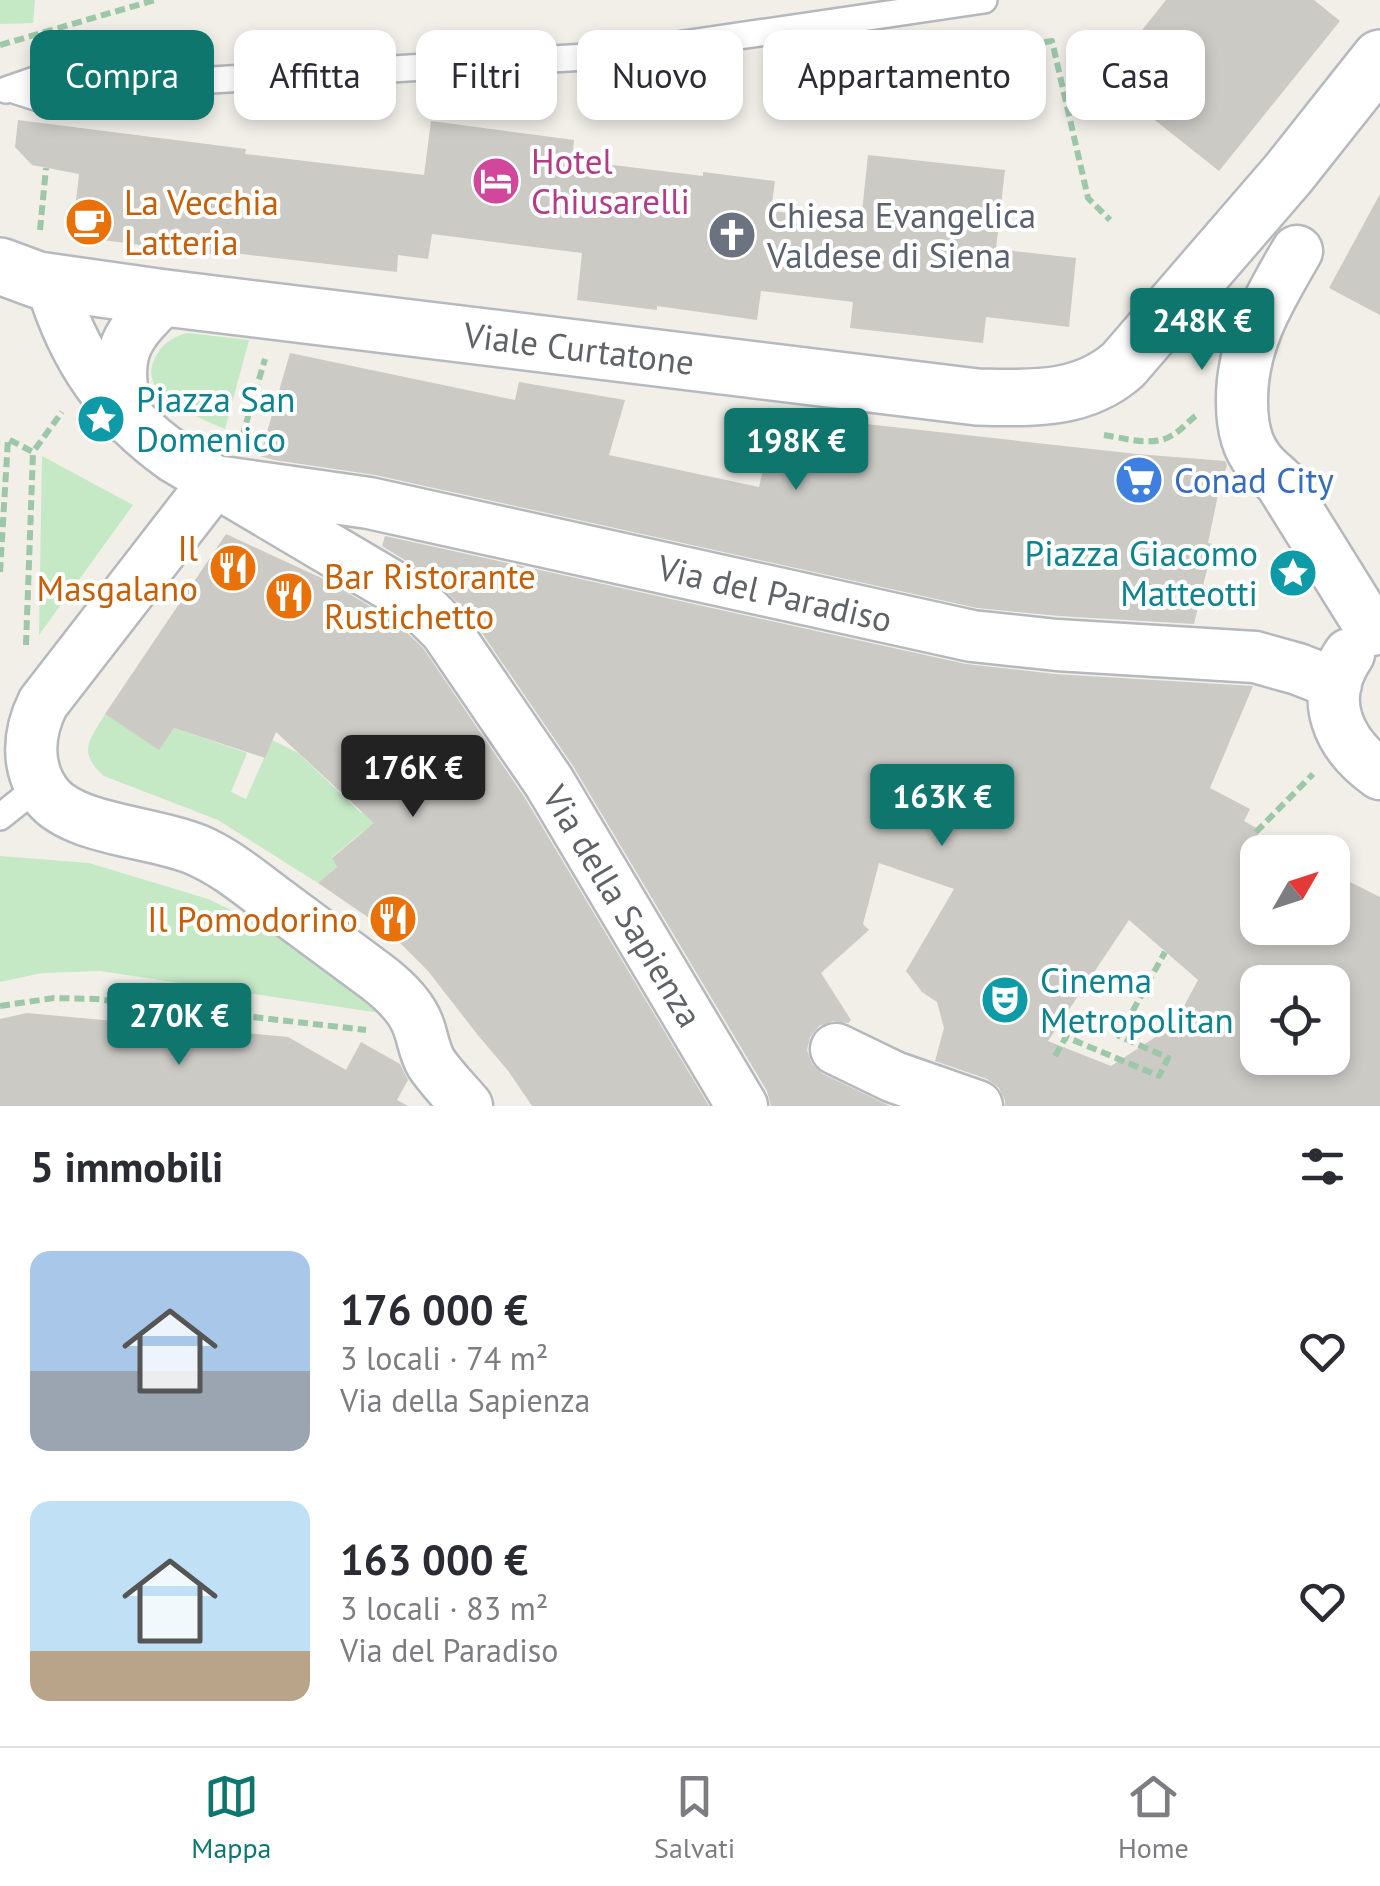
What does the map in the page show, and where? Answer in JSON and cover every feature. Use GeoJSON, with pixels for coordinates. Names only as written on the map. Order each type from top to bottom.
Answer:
{"type":"FeatureCollection","features":[{"type":"Feature","properties":{"kind":"street","name":"Viale Curtatone"},"geometry":{"type":"LineString","coordinates":[[30,265],[142,295],[976,396],[1036,398],[1076,392],[1114,373],[1288,174],[1380,58]]}},
{"type":"Feature","properties":{"kind":"street"},"geometry":{"type":"LineString","coordinates":[[1288,174],[1297,251],[1256,326],[1242,372],[1243,426],[1261,464],[1280,482],[1376,628],[1355,644],[1336,684],[1334,704],[1338,723],[1363,758]]}},
{"type":"Feature","properties":{"kind":"street","name":"Via della Sapienza"},"geometry":{"type":"LineString","coordinates":[[30,265],[109,396],[174,457],[414,598],[446,630],[577,826],[742,1106]]}},
{"type":"Feature","properties":{"kind":"street"},"geometry":{"type":"LineString","coordinates":[[109,396],[120,381],[124,349],[135,328],[142,295]]}},
{"type":"Feature","properties":{"kind":"street"},"geometry":{"type":"LineString","coordinates":[[215,481],[43,703],[34,722],[31,743],[40,784],[49,799],[79,818],[206,854],[387,984],[417,1022],[428,1070],[467,1106]]}},
{"type":"Feature","properties":{"kind":"street","name":"Via del Paradiso"},"geometry":{"type":"LineString","coordinates":[[215,481],[369,502],[972,636],[1255,657],[1298,668],[1336,684]]}},
{"type":"Feature","properties":{"kind":"street"},"geometry":{"type":"LineString","coordinates":[[836,1048],[894,1077],[976,1106]]}},
{"type":"Feature","properties":{"kind":"lane"},"geometry":{"type":"LineString","coordinates":[[5,90],[54,103],[150,100],[196,82],[602,56],[984,0]]}},
{"type":"Feature","properties":{"kind":"lane"},"geometry":{"type":"LineString","coordinates":[[0,818],[40,784]]}},
{"type":"Feature","properties":{"kind":"path"},"geometry":{"type":"LineString","coordinates":[[0,45],[155,0]]}},
{"type":"Feature","properties":{"kind":"path"},"geometry":{"type":"LineString","coordinates":[[1052,41],[1088,198],[1110,220]]}},
{"type":"Feature","properties":{"kind":"path"},"geometry":{"type":"LineString","coordinates":[[30,265],[46,168]]}},
{"type":"Feature","properties":{"kind":"path"},"geometry":{"type":"LineString","coordinates":[[242,437],[269,343]]}},
{"type":"Feature","properties":{"kind":"path"},"geometry":{"type":"LineString","coordinates":[[26,647],[33,452],[60,414],[80,400],[109,396]]}},
{"type":"Feature","properties":{"kind":"path"},"geometry":{"type":"LineString","coordinates":[[1094,433],[1148,441],[1166,439],[1208,409]]}},
{"type":"Feature","properties":{"kind":"path"},"geometry":{"type":"LineString","coordinates":[[0,572],[8,438],[33,452]]}},
{"type":"Feature","properties":{"kind":"path"},"geometry":{"type":"LineString","coordinates":[[1256,832],[1363,758]]}},
{"type":"Feature","properties":{"kind":"path"},"geometry":{"type":"LineString","coordinates":[[1055,1056],[1066,1037],[1159,1076],[1168,1058],[1119,1036],[1165,952]]}},
{"type":"Feature","properties":{"kind":"path"},"geometry":{"type":"LineString","coordinates":[[0,1006],[54,998],[96,999],[310,1022],[428,1070]]}},
{"type":"Feature","properties":{"kind":"green space"},"geometry":{"type":"Polygon","coordinates":[[[0,0],[35,0],[33,23],[0,24],[0,0]]]}},
{"type":"Feature","properties":{"kind":"green space"},"geometry":{"type":"Polygon","coordinates":[[[188,333],[249,340],[225,429],[172,403],[154,383],[151,370],[159,351],[169,341],[188,333]]]}},
{"type":"Feature","properties":{"kind":"green space"},"geometry":{"type":"Polygon","coordinates":[[[42,456],[133,505],[39,635],[42,456]]]}},
{"type":"Feature","properties":{"kind":"green space"},"geometry":{"type":"Polygon","coordinates":[[[105,714],[159,749],[174,728],[247,753],[231,792],[246,799],[272,740],[298,753],[361,813],[372,801],[386,821],[361,833],[332,857],[337,867],[318,883],[218,820],[104,776],[91,760],[88,746],[105,714]]]}},
{"type":"Feature","properties":{"kind":"green space"},"geometry":{"type":"Polygon","coordinates":[[[0,856],[89,863],[208,899],[309,953],[400,1016],[100,971],[42,973],[0,982],[0,856]]]}},
{"type":"Feature","properties":{"kind":"building"},"geometry":{"type":"Polygon","coordinates":[[[1166,0],[1314,0],[1340,21],[1219,171],[1155,120],[1205,120],[1205,30],[1142,30],[1166,0]]]}},
{"type":"Feature","properties":{"kind":"building"},"geometry":{"type":"Polygon","coordinates":[[[18,120],[246,149],[245,154],[424,175],[431,121],[574,140],[572,160],[775,181],[771,211],[861,221],[868,155],[1005,170],[996,249],[1076,258],[1069,327],[986,317],[983,343],[850,328],[853,302],[761,291],[757,320],[577,300],[582,253],[432,234],[428,259],[398,255],[397,272],[233,253],[232,257],[72,236],[79,174],[32,165],[15,147],[18,120]]]}},
{"type":"Feature","properties":{"kind":"building"},"geometry":{"type":"Polygon","coordinates":[[[1380,194],[1380,315],[1329,288],[1380,194]]]}},
{"type":"Feature","properties":{"kind":"building"},"geometry":{"type":"Polygon","coordinates":[[[290,353],[515,400],[519,382],[625,400],[609,455],[759,487],[775,414],[1225,461],[1208,543],[1213,544],[1194,624],[977,608],[375,475],[260,456],[290,353]]]}},
{"type":"Feature","properties":{"kind":"building"},"geometry":{"type":"Polygon","coordinates":[[[226,534],[330,582],[396,622],[423,648],[525,798],[709,1106],[532,1106],[428,971],[388,931],[318,883],[337,867],[332,858],[374,823],[276,732],[265,758],[174,728],[159,750],[105,714],[226,534]]]}},
{"type":"Feature","properties":{"kind":"building"},"geometry":{"type":"Polygon","coordinates":[[[385,536],[966,664],[1055,674],[1253,686],[1210,788],[1250,809],[1244,821],[1258,829],[1258,835],[1240,835],[1240,945],[1350,945],[1350,882],[1380,897],[1380,1106],[1005,1106],[999,1088],[987,1079],[935,1061],[944,1028],[937,1002],[922,992],[906,971],[954,889],[879,863],[863,924],[869,930],[821,973],[851,1020],[819,1026],[810,1037],[807,1050],[812,1064],[823,1074],[890,1106],[771,1106],[767,1091],[573,766],[469,614],[429,575],[382,546],[385,536]],[[1129,920],[1048,1041],[1111,1066],[1174,1025],[1198,980],[1129,920]]]}},
{"type":"Feature","properties":{"kind":"building"},"geometry":{"type":"Polygon","coordinates":[[[27,1013],[288,1037],[346,1070],[361,1042],[400,1064],[408,1080],[397,1100],[408,1106],[0,1106],[0,1019],[27,1013]]]}},
{"type":"Feature","properties":{"kind":"place","name":"Hotel Chiusarelli"},"geometry":{"type":"Point","coordinates":[496,181]}},
{"type":"Feature","properties":{"kind":"place","name":"La Vecchia Latteria"},"geometry":{"type":"Point","coordinates":[89,222]}},
{"type":"Feature","properties":{"kind":"place","name":"Chiesa Evangelica Valdese di Siena"},"geometry":{"type":"Point","coordinates":[732,235]}},
{"type":"Feature","properties":{"kind":"place","name":"Piazza San Domenico"},"geometry":{"type":"Point","coordinates":[101,419]}},
{"type":"Feature","properties":{"kind":"place","name":"Conad City"},"geometry":{"type":"Point","coordinates":[1139,480]}},
{"type":"Feature","properties":{"kind":"place","name":"Il Masgalano"},"geometry":{"type":"Point","coordinates":[233,568]}},
{"type":"Feature","properties":{"kind":"place","name":"Piazza Giacomo Matteotti"},"geometry":{"type":"Point","coordinates":[1293,573]}},
{"type":"Feature","properties":{"kind":"place","name":"Bar Ristorante Rustichetto"},"geometry":{"type":"Point","coordinates":[289,596]}},
{"type":"Feature","properties":{"kind":"place","name":"Il Pomodorino"},"geometry":{"type":"Point","coordinates":[393,919]}},
{"type":"Feature","properties":{"kind":"place","name":"Cinema Metropolitan"},"geometry":{"type":"Point","coordinates":[1005,1000]}}]}
